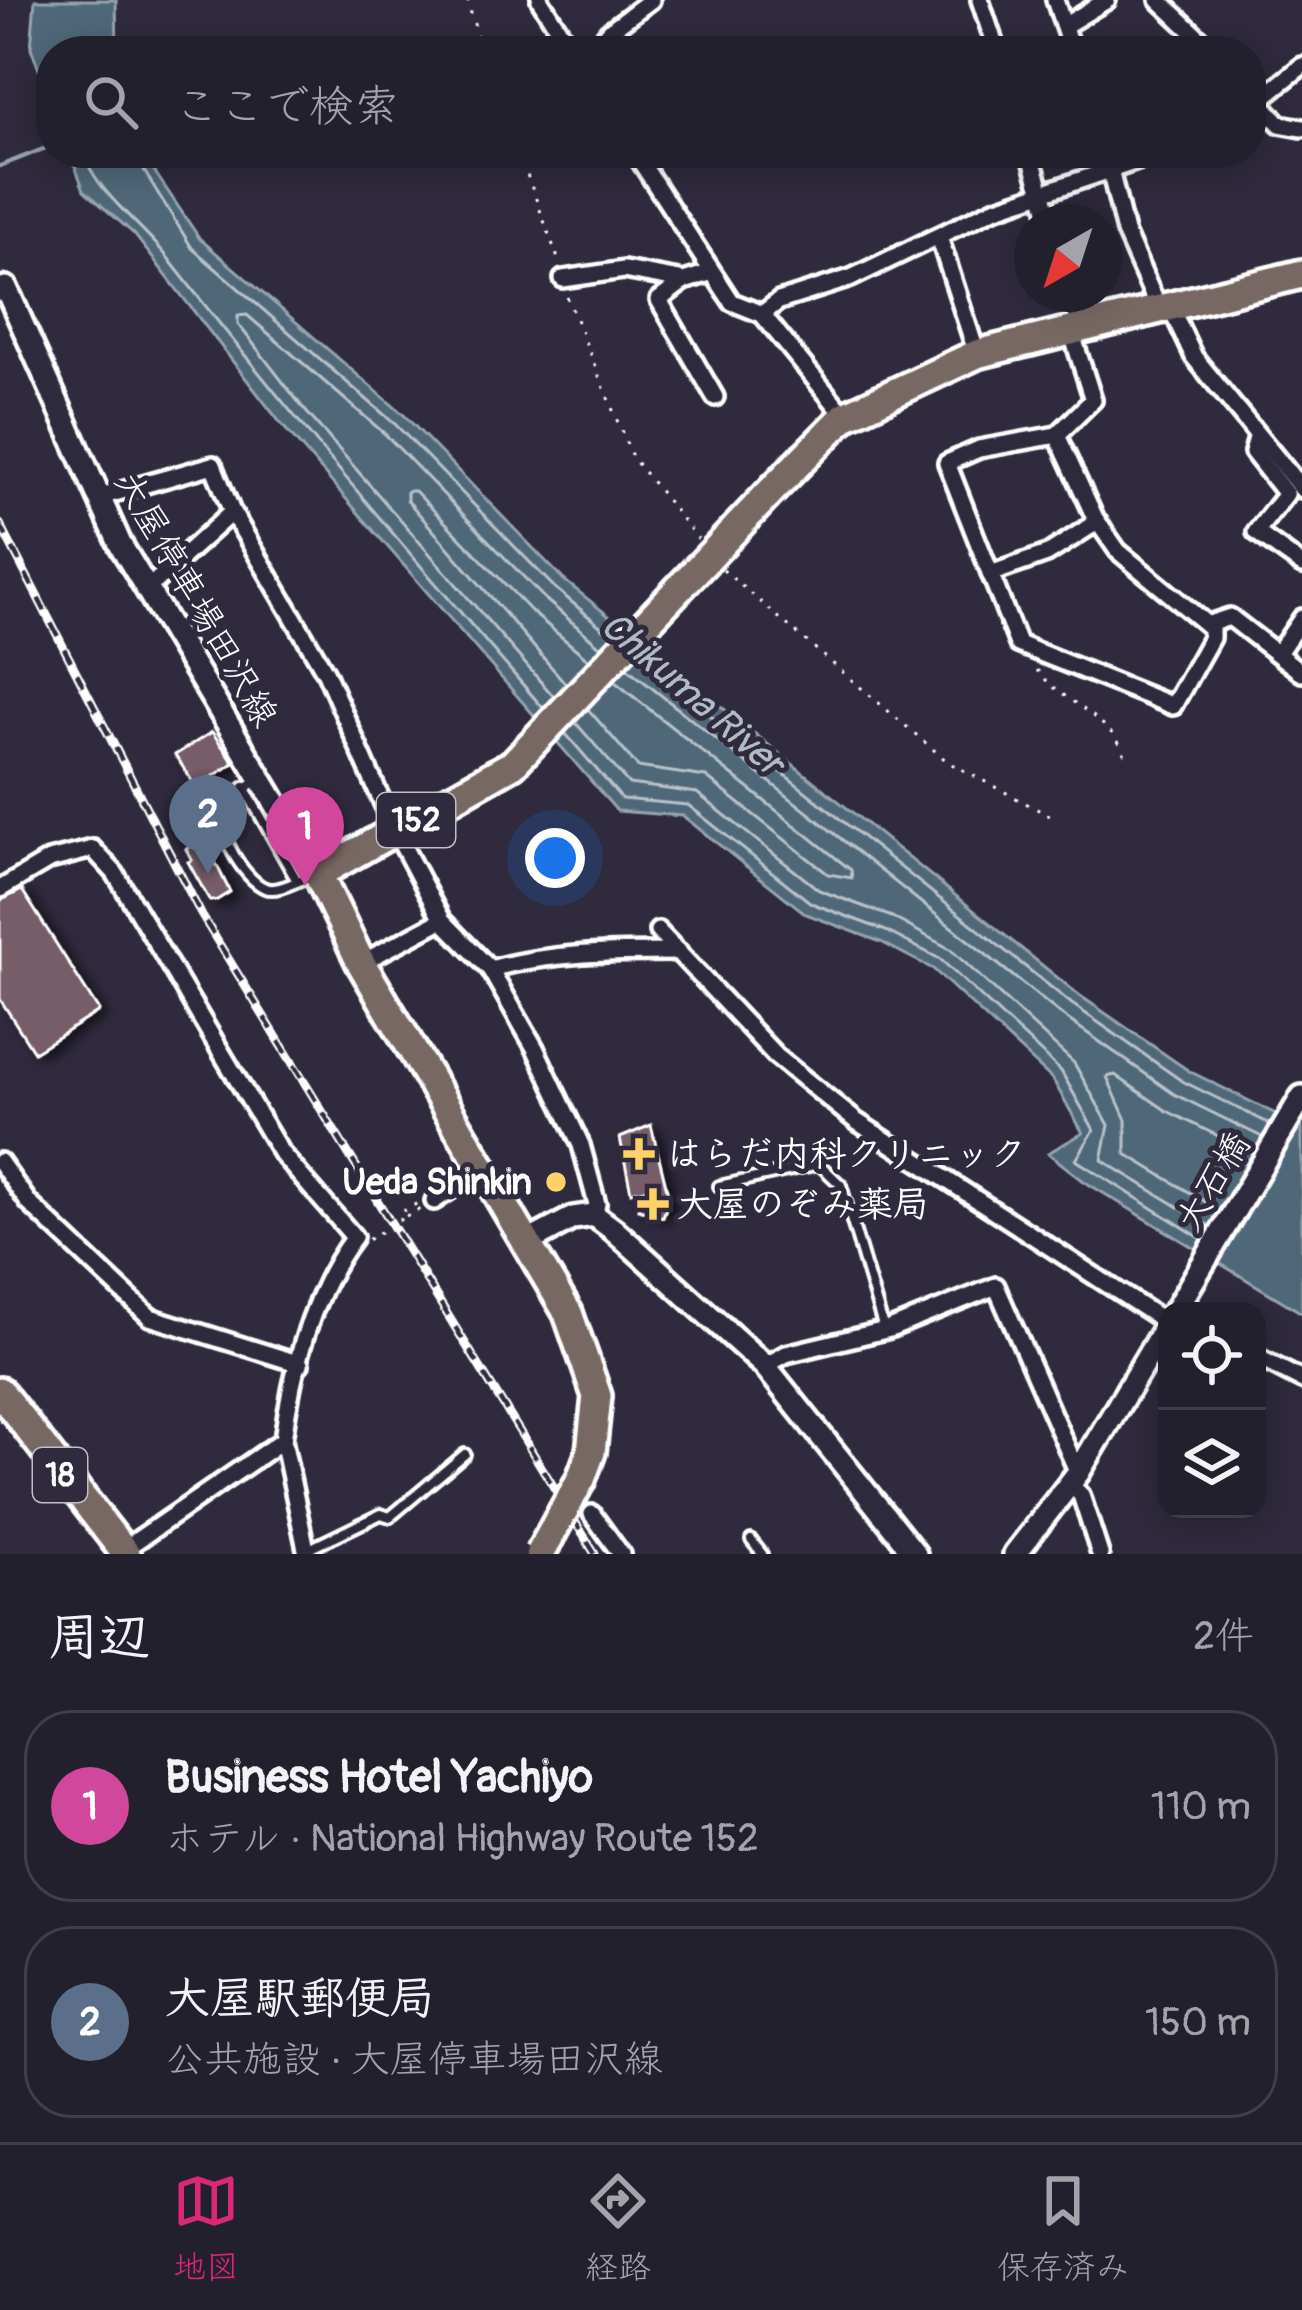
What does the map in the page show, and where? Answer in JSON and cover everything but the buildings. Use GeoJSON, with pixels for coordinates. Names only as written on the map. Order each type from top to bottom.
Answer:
{"type":"FeatureCollection","features":[{"type":"Feature","properties":{"kind":"highway","name":"152"},"geometry":{"type":"LineString","coordinates":[[307,877],[513,764],[845,416],[977,354],[1302,274]]}},
{"type":"Feature","properties":{"kind":"highway"},"geometry":{"type":"LineString","coordinates":[[307,877],[530,1241],[568,1313],[594,1381],[596,1422],[581,1478],[540,1554]]}},
{"type":"Feature","properties":{"kind":"highway","name":"18"},"geometry":{"type":"LineString","coordinates":[[0,1391],[124,1552]]}},
{"type":"Feature","properties":{"kind":"street"},"geometry":{"type":"LineString","coordinates":[[540,0],[563,36]]}},
{"type":"Feature","properties":{"kind":"street"},"geometry":{"type":"LineString","coordinates":[[605,36],[651,0]]}},
{"type":"Feature","properties":{"kind":"street"},"geometry":{"type":"LineString","coordinates":[[980,0],[992,36]]}},
{"type":"Feature","properties":{"kind":"street"},"geometry":{"type":"LineString","coordinates":[[1055,0],[1067,36]]}},
{"type":"Feature","properties":{"kind":"street"},"geometry":{"type":"LineString","coordinates":[[1064,26],[1107,0]]}},
{"type":"Feature","properties":{"kind":"street"},"geometry":{"type":"LineString","coordinates":[[1159,0],[1197,36]]}},
{"type":"Feature","properties":{"kind":"street"},"geometry":{"type":"LineString","coordinates":[[1266,91],[1302,66]]}},
{"type":"Feature","properties":{"kind":"street"},"geometry":{"type":"LineString","coordinates":[[1266,112],[1280,124],[1302,128]]}},
{"type":"Feature","properties":{"kind":"street"},"geometry":{"type":"LineString","coordinates":[[644,168],[732,302],[762,314],[845,416]]}},
{"type":"Feature","properties":{"kind":"street"},"geometry":{"type":"LineString","coordinates":[[1035,168],[1046,204]]}},
{"type":"Feature","properties":{"kind":"street"},"geometry":{"type":"LineString","coordinates":[[1112,168],[1125,232],[1194,357],[1302,489]]}},
{"type":"Feature","properties":{"kind":"street"},"geometry":{"type":"LineString","coordinates":[[762,314],[779,302],[940,240],[994,209],[1123,168]]}},
{"type":"Feature","properties":{"kind":"street"},"geometry":{"type":"LineString","coordinates":[[940,240],[977,354]]}},
{"type":"Feature","properties":{"kind":"street"},"geometry":{"type":"LineString","coordinates":[[562,279],[624,269],[684,281]]}},
{"type":"Feature","properties":{"kind":"street"},"geometry":{"type":"LineString","coordinates":[[710,273],[684,281],[659,300],[715,397]]}},
{"type":"Feature","properties":{"kind":"street","name":"大屋停車場田沢線"},"geometry":{"type":"LineString","coordinates":[[2,285],[97,499],[307,877]]}},
{"type":"Feature","properties":{"kind":"street"},"geometry":{"type":"LineString","coordinates":[[1058,435],[1097,522],[1145,579],[1209,624],[1211,638],[1173,706],[1018,644],[947,464],[979,448],[1058,435],[1093,400],[1074,312]]}},
{"type":"Feature","properties":{"kind":"street"},"geometry":{"type":"LineString","coordinates":[[1257,438],[1253,452],[1286,494],[1256,532],[1302,565]]}},
{"type":"Feature","properties":{"kind":"street"},"geometry":{"type":"LineString","coordinates":[[97,499],[213,465],[232,512],[326,673],[325,680],[395,831],[442,920],[490,969],[581,1145],[597,1204],[594,1215]]}},
{"type":"Feature","properties":{"kind":"street"},"geometry":{"type":"LineString","coordinates":[[146,590],[232,512]]}},
{"type":"Feature","properties":{"kind":"street"},"geometry":{"type":"LineString","coordinates":[[991,574],[1047,554],[1097,522]]}},
{"type":"Feature","properties":{"kind":"street"},"geometry":{"type":"LineString","coordinates":[[1209,624],[1230,617],[1302,673]]}},
{"type":"Feature","properties":{"kind":"street"},"geometry":{"type":"LineString","coordinates":[[1277,653],[1302,619]]}},
{"type":"Feature","properties":{"kind":"street"},"geometry":{"type":"LineString","coordinates":[[0,889],[49,860],[93,849],[115,873],[281,1153],[354,1237],[323,1280],[283,1440],[306,1552]]}},
{"type":"Feature","properties":{"kind":"street"},"geometry":{"type":"LineString","coordinates":[[361,963],[442,920]]}},
{"type":"Feature","properties":{"kind":"street"},"geometry":{"type":"LineString","coordinates":[[658,931],[776,1056],[856,1121],[1158,1317]]}},
{"type":"Feature","properties":{"kind":"street"},"geometry":{"type":"LineString","coordinates":[[490,969],[530,958],[594,952],[679,952]]}},
{"type":"Feature","properties":{"kind":"street","name":"大石橋"},"geometry":{"type":"LineString","coordinates":[[1180,1302],[1302,1097]]}},
{"type":"Feature","properties":{"kind":"street"},"geometry":{"type":"LineString","coordinates":[[0,1162],[29,1203],[150,1317],[300,1364]]}},
{"type":"Feature","properties":{"kind":"street"},"geometry":{"type":"LineString","coordinates":[[434,1201],[483,1168]]}},
{"type":"Feature","properties":{"kind":"street"},"geometry":{"type":"LineString","coordinates":[[530,1241],[573,1217],[594,1215],[765,1366],[915,1554]]}},
{"type":"Feature","properties":{"kind":"street"},"geometry":{"type":"LineString","coordinates":[[765,1366],[786,1354],[885,1331],[996,1286],[1081,1495],[1100,1554]]}},
{"type":"Feature","properties":{"kind":"street"},"geometry":{"type":"LineString","coordinates":[[1016,1554],[1074,1479],[1158,1338]]}},
{"type":"Feature","properties":{"kind":"street"},"geometry":{"type":"LineString","coordinates":[[1266,1362],[1302,1380]]}},
{"type":"Feature","properties":{"kind":"street"},"geometry":{"type":"LineString","coordinates":[[124,1552],[283,1440]]}},
{"type":"Feature","properties":{"kind":"street"},"geometry":{"type":"LineString","coordinates":[[592,1514],[621,1554]]}},
{"type":"Feature","properties":{"kind":"lane"},"geometry":{"type":"LineString","coordinates":[[252,782],[221,807],[221,828],[248,875],[273,890],[307,877]]}},
{"type":"Feature","properties":{"kind":"lane"},"geometry":{"type":"LineString","coordinates":[[719,1186],[819,1164],[831,1170],[841,1185],[885,1331]]}},
{"type":"Feature","properties":{"kind":"lane"},"geometry":{"type":"LineString","coordinates":[[306,1552],[381,1514],[390,1517],[465,1454]]}},
{"type":"Feature","properties":{"kind":"lane"},"geometry":{"type":"LineString","coordinates":[[751,1540],[762,1554]]}},
{"type":"Feature","properties":{"kind":"path"},"geometry":{"type":"LineString","coordinates":[[466,0],[477,36]]}},
{"type":"Feature","properties":{"kind":"path"},"geometry":{"type":"LineString","coordinates":[[524,168],[572,318],[632,458],[702,545]]}},
{"type":"Feature","properties":{"kind":"path"},"geometry":{"type":"LineString","coordinates":[[716,562],[948,762],[1050,816]]}},
{"type":"Feature","properties":{"kind":"path"},"geometry":{"type":"LineString","coordinates":[[1018,644],[1050,688],[1121,740],[1126,759]]}},
{"type":"Feature","properties":{"kind":"path"},"geometry":{"type":"LineString","coordinates":[[358,1246],[406,1216]]}},
{"type":"Feature","properties":{"kind":"water"},"geometry":{"type":"Polygon","coordinates":[[[35,0],[116,0],[117,36],[36,36],[36,61],[31,48],[35,0]]]}},
{"type":"Feature","properties":{"kind":"water","name":"Chikuma River"},"geometry":{"type":"Polygon","coordinates":[[[76,168],[152,168],[200,239],[404,415],[564,580],[1079,995],[1189,1071],[1302,1127],[1302,1313],[1085,1182],[1048,1153],[1083,1133],[1053,1080],[933,969],[881,942],[806,914],[683,816],[617,811],[282,425],[134,234],[84,190],[76,168]]]}},
{"type":"Feature","properties":{"kind":"waterway"},"geometry":{"type":"LineString","coordinates":[[0,166],[36,152]]}},
{"type":"Feature","properties":{"kind":"railway"},"geometry":{"type":"LineString","coordinates":[[0,524],[202,916],[595,1554]]}},
{"type":"Feature","properties":{"kind":"place","name":"大屋駅郵便局"},"geometry":{"type":"Point","coordinates":[208,874]}},
{"type":"Feature","properties":{"kind":"place","name":"Business Hotel Yachiyo"},"geometry":{"type":"Point","coordinates":[305,886]}},
{"type":"Feature","properties":{"kind":"place","name":"はらだ内科クリニック"},"geometry":{"type":"Point","coordinates":[639,1154]}},
{"type":"Feature","properties":{"kind":"place","name":"Ueda Shinkin"},"geometry":{"type":"Point","coordinates":[556,1182]}},
{"type":"Feature","properties":{"kind":"place","name":"大屋のぞみ薬局"},"geometry":{"type":"Point","coordinates":[653,1204]}}]}
